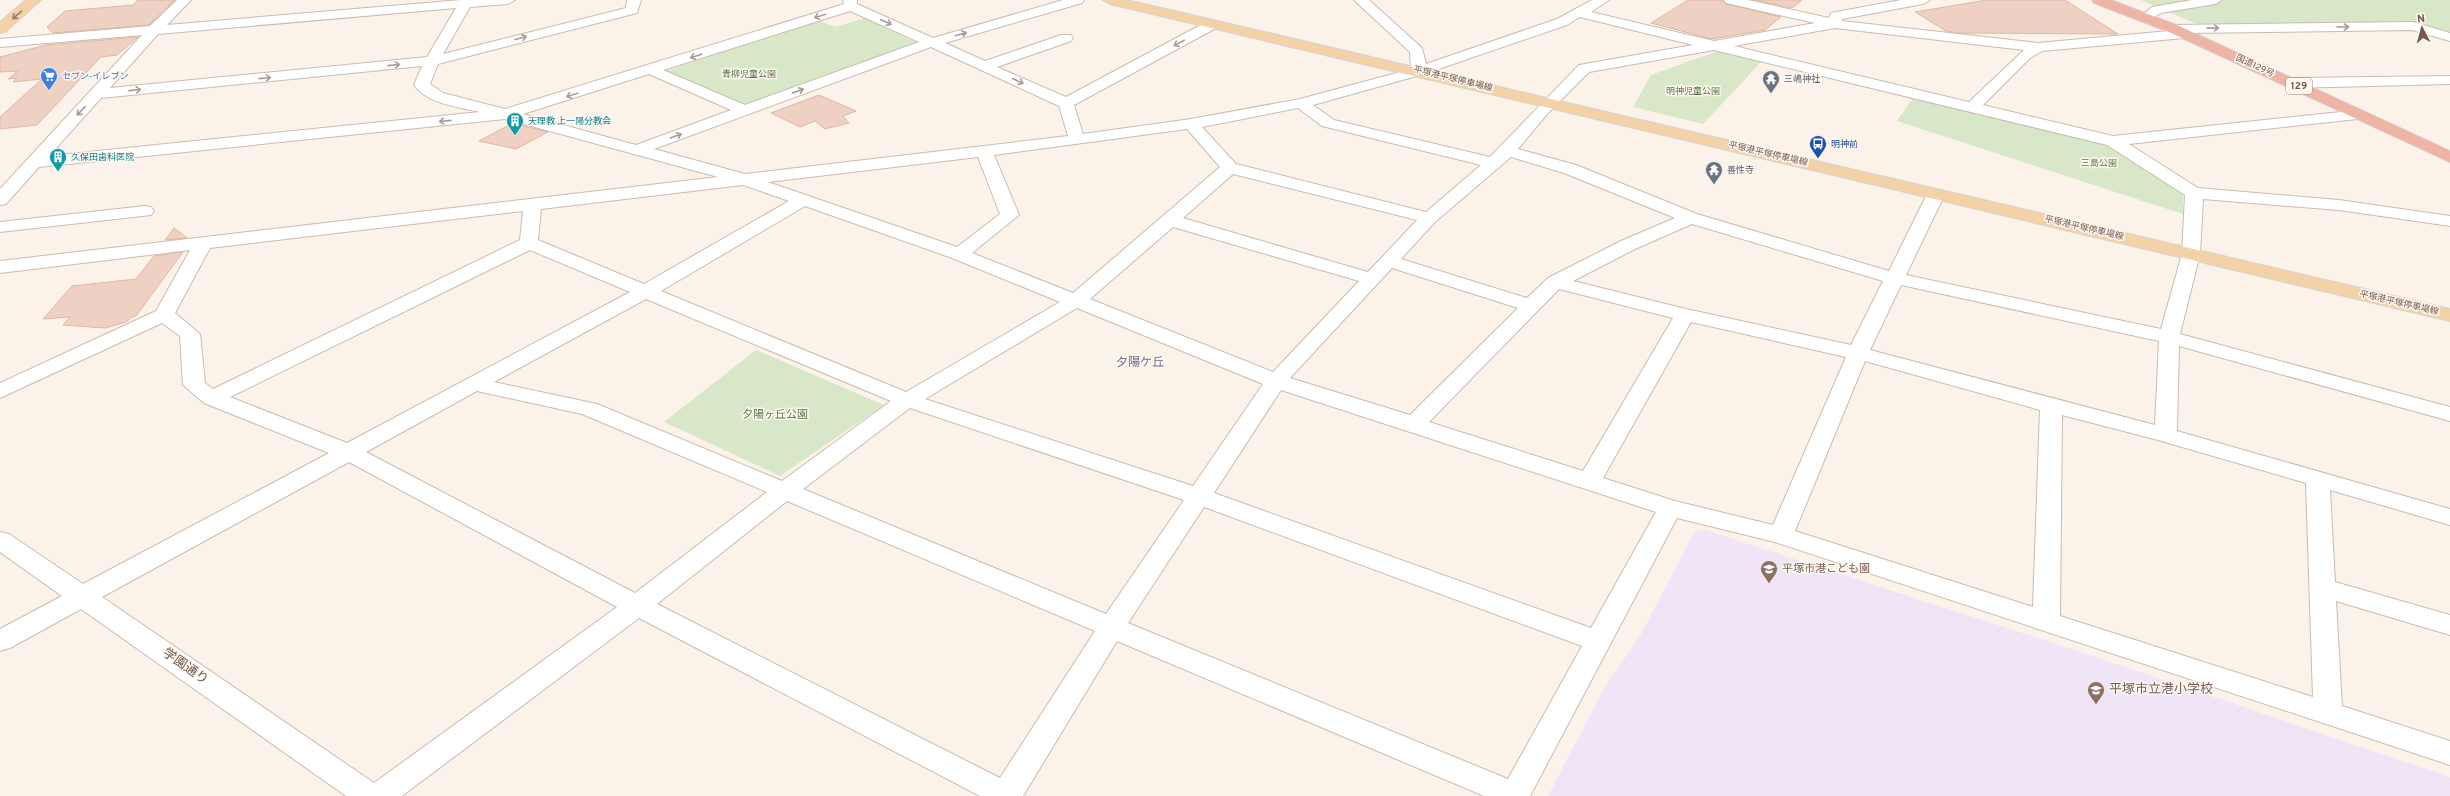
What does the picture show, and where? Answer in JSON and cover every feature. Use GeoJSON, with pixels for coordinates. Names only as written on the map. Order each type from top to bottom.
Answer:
{"type":"FeatureCollection","features":[{"type":"Feature","properties":{"kind":"highway","name":"国道129号"},"geometry":{"type":"LineString","coordinates":[[2099,0],[2147,17]]}},
{"type":"Feature","properties":{"kind":"highway","name":"国道129号"},"geometry":{"type":"LineString","coordinates":[[2117,0],[2147,17],[2450,157]]}},
{"type":"Feature","properties":{"kind":"main road"},"geometry":{"type":"LineString","coordinates":[[0,30],[34,0]]}},
{"type":"Feature","properties":{"kind":"main road","name":"平塚港平塚停車場線"},"geometry":{"type":"LineString","coordinates":[[1110,0],[1419,71],[2450,315]]}},
{"type":"Feature","properties":{"kind":"street"},"geometry":{"type":"LineString","coordinates":[[0,200],[154,30],[184,0]]}},
{"type":"Feature","properties":{"kind":"street"},"geometry":{"type":"LineString","coordinates":[[0,44],[467,2],[508,0]]}},
{"type":"Feature","properties":{"kind":"street"},"geometry":{"type":"LineString","coordinates":[[97,94],[432,61],[632,10],[634,0]]}},
{"type":"Feature","properties":{"kind":"street"},"geometry":{"type":"LineString","coordinates":[[640,149],[933,42],[1077,0]]}},
{"type":"Feature","properties":{"kind":"street"},"geometry":{"type":"LineString","coordinates":[[1362,0],[1417,51],[1419,71]]}},
{"type":"Feature","properties":{"kind":"street"},"geometry":{"type":"LineString","coordinates":[[0,267],[1078,140],[1191,124],[1301,103],[1419,71],[1562,22],[1602,0]]}},
{"type":"Feature","properties":{"kind":"street"},"geometry":{"type":"LineString","coordinates":[[1731,0],[1834,24],[2038,47],[2179,32],[2413,26],[2450,37]]}},
{"type":"Feature","properties":{"kind":"street"},"geometry":{"type":"LineString","coordinates":[[1834,24],[1836,16],[1923,0]]}},
{"type":"Feature","properties":{"kind":"street"},"geometry":{"type":"LineString","coordinates":[[2147,17],[2157,10],[2215,0]]}},
{"type":"Feature","properties":{"kind":"street"},"geometry":{"type":"LineString","coordinates":[[467,2],[432,61],[422,85],[428,91],[744,179],[958,254],[1077,300],[1276,381],[1414,424],[1670,508],[1781,535],[2450,753]]}},
{"type":"Feature","properties":{"kind":"street"},"geometry":{"type":"LineString","coordinates":[[32,163],[507,114],[651,70],[850,3],[1066,103],[1078,140]]}},
{"type":"Feature","properties":{"kind":"street"},"geometry":{"type":"LineString","coordinates":[[1579,13],[2114,141],[2194,193],[2339,205],[2450,221]]}},
{"type":"Feature","properties":{"kind":"street"},"geometry":{"type":"LineString","coordinates":[[1066,103],[1213,24]]}},
{"type":"Feature","properties":{"kind":"street"},"geometry":{"type":"LineString","coordinates":[[164,315],[190,334],[194,385],[212,398],[348,452],[637,606],[1006,796],[1111,628],[1276,381],[1430,218],[1500,157],[1549,102],[1584,68],[1834,24]]}},
{"type":"Feature","properties":{"kind":"street"},"geometry":{"type":"LineString","coordinates":[[985,66],[1066,38]]}},
{"type":"Feature","properties":{"kind":"street"},"geometry":{"type":"LineString","coordinates":[[1973,107],[2025,56],[2038,47]]}},
{"type":"Feature","properties":{"kind":"street"},"geometry":{"type":"LineString","coordinates":[[651,70],[745,111]]}},
{"type":"Feature","properties":{"kind":"street"},"geometry":{"type":"LineString","coordinates":[[2291,83],[2450,80]]}},
{"type":"Feature","properties":{"kind":"street"},"geometry":{"type":"LineString","coordinates":[[1301,103],[1328,123],[1500,157],[1570,169],[1692,218],[1893,278],[2169,336],[2450,414]]}},
{"type":"Feature","properties":{"kind":"street"},"geometry":{"type":"LineString","coordinates":[[2114,141],[2360,115]]}},
{"type":"Feature","properties":{"kind":"street"},"geometry":{"type":"LineString","coordinates":[[1191,124],[1230,168],[1430,218]]}},
{"type":"Feature","properties":{"kind":"street"},"geometry":{"type":"LineString","coordinates":[[958,254],[1010,215],[984,151]]}},
{"type":"Feature","properties":{"kind":"street"},"geometry":{"type":"LineString","coordinates":[[379,796],[637,606],[784,491],[907,400],[1077,300],[1230,168]]}},
{"type":"Feature","properties":{"kind":"street"},"geometry":{"type":"LineString","coordinates":[[2166,435],[2169,336],[2191,254],[2194,193]]}},
{"type":"Feature","properties":{"kind":"street"},"geometry":{"type":"LineString","coordinates":[[1781,535],[1858,353],[1893,278],[1936,194]]}},
{"type":"Feature","properties":{"kind":"street"},"geometry":{"type":"LineString","coordinates":[[0,641],[644,292],[803,200]]}},
{"type":"Feature","properties":{"kind":"street"},"geometry":{"type":"LineString","coordinates":[[529,243],[532,204]]}},
{"type":"Feature","properties":{"kind":"street"},"geometry":{"type":"LineString","coordinates":[[0,228],[145,211]]}},
{"type":"Feature","properties":{"kind":"street"},"geometry":{"type":"LineString","coordinates":[[1414,424],[1555,282],[1628,245],[1692,218]]}},
{"type":"Feature","properties":{"kind":"street"},"geometry":{"type":"LineString","coordinates":[[1170,220],[1372,279]]}},
{"type":"Feature","properties":{"kind":"street"},"geometry":{"type":"LineString","coordinates":[[212,398],[529,243],[907,400],[1198,496],[1598,641]]}},
{"type":"Feature","properties":{"kind":"street"},"geometry":{"type":"LineString","coordinates":[[0,391],[164,315],[203,244]]}},
{"type":"Feature","properties":{"kind":"street"},"geometry":{"type":"LineString","coordinates":[[1389,261],[1531,306]]}},
{"type":"Feature","properties":{"kind":"street"},"geometry":{"type":"LineString","coordinates":[[1555,282],[1685,315],[1858,353],[2051,406],[2166,435],[2450,517]]}},
{"type":"Feature","properties":{"kind":"street"},"geometry":{"type":"LineString","coordinates":[[1589,482],[1685,315]]}},
{"type":"Feature","properties":{"kind":"street"},"geometry":{"type":"LineString","coordinates":[[474,384],[589,409],[1514,796],[1670,508]]}},
{"type":"Feature","properties":{"kind":"street"},"geometry":{"type":"LineString","coordinates":[[2046,622],[2051,406]]}},
{"type":"Feature","properties":{"kind":"street"},"geometry":{"type":"LineString","coordinates":[[2318,480],[2328,713]]}},
{"type":"Feature","properties":{"kind":"street","name":"学園通り"},"geometry":{"type":"LineString","coordinates":[[0,540],[370,796]]}},
{"type":"Feature","properties":{"kind":"street"},"geometry":{"type":"LineString","coordinates":[[2323,588],[2450,625]]}},
{"type":"Feature","properties":{"kind":"shaded area","name":"平塚市立港小学校"},"geometry":{"type":"Polygon","coordinates":[[[1705,530],[2090,655],[2450,777],[2450,796],[1548,796],[1604,688],[1640,636],[1694,532],[1705,530]]]}},
{"type":"Feature","properties":{"kind":"green space"},"geometry":{"type":"Polygon","coordinates":[[[2141,0],[2450,0],[2450,33],[2412,22],[2199,25],[2141,0]]]}},
{"type":"Feature","properties":{"kind":"green space","name":"青柳児童公園"},"geometry":{"type":"Polygon","coordinates":[[[865,18],[916,43],[915,45],[751,104],[745,104],[666,71],[818,20],[835,27],[865,18]]]}},
{"type":"Feature","properties":{"kind":"green space","name":"明神児童公園"},"geometry":{"type":"Polygon","coordinates":[[[1718,51],[1763,60],[1703,124],[1633,107],[1651,75],[1718,51]]]}},
{"type":"Feature","properties":{"kind":"green space","name":"三島公園"},"geometry":{"type":"Polygon","coordinates":[[[1913,98],[2110,143],[2183,194],[2183,214],[1897,121],[1913,98]]]}},
{"type":"Feature","properties":{"kind":"green space","name":"夕陽ヶ丘公園"},"geometry":{"type":"Polygon","coordinates":[[[756,350],[884,405],[780,476],[664,422],[756,350]]]}},
{"type":"Feature","properties":{"kind":"building"},"geometry":{"type":"Polygon","coordinates":[[[138,0],[175,0],[149,25],[53,33],[47,27],[65,11],[133,5],[138,0]]]}},
{"type":"Feature","properties":{"kind":"building"},"geometry":{"type":"Polygon","coordinates":[[[1688,0],[1723,0],[1726,4],[1781,17],[1765,30],[1712,39],[1651,23],[1688,0]]]}},
{"type":"Feature","properties":{"kind":"building"},"geometry":{"type":"Polygon","coordinates":[[[1755,0],[1802,0],[1792,8],[1755,0]]]}},
{"type":"Feature","properties":{"kind":"building"},"geometry":{"type":"Polygon","coordinates":[[[1987,0],[2065,0],[2118,34],[1959,33],[1946,31],[1915,12],[1987,0]]]}},
{"type":"Feature","properties":{"kind":"building"},"geometry":{"type":"Polygon","coordinates":[[[138,37],[117,55],[101,57],[37,125],[0,129],[0,117],[42,79],[13,82],[17,78],[8,79],[18,71],[0,72],[0,57],[46,45],[138,37]]]}},
{"type":"Feature","properties":{"kind":"building"},"geometry":{"type":"Polygon","coordinates":[[[819,95],[856,111],[843,116],[849,123],[825,129],[815,121],[800,127],[771,113],[819,95]]]}},
{"type":"Feature","properties":{"kind":"building","name":"天理教 上一陽分教会"},"geometry":{"type":"Polygon","coordinates":[[[513,123],[548,132],[516,149],[479,141],[513,123]]]}},
{"type":"Feature","properties":{"kind":"building"},"geometry":{"type":"Polygon","coordinates":[[[174,228],[187,238],[165,240],[174,228]]]}},
{"type":"Feature","properties":{"kind":"building"},"geometry":{"type":"Polygon","coordinates":[[[183,252],[136,316],[132,317],[126,322],[105,328],[63,325],[70,317],[43,319],[72,286],[136,279],[154,256],[183,252]]]}},
{"type":"Feature","properties":{"kind":"place","name":"セブン-イレブン"},"geometry":{"type":"Point","coordinates":[49,91]}},
{"type":"Feature","properties":{"kind":"place","name":"三嶋神社"},"geometry":{"type":"Point","coordinates":[1771,94]}},
{"type":"Feature","properties":{"kind":"place","name":"天理教 上一陽分教会"},"geometry":{"type":"Point","coordinates":[515,136]}},
{"type":"Feature","properties":{"kind":"place","name":"明神前"},"geometry":{"type":"Point","coordinates":[1818,159]}},
{"type":"Feature","properties":{"kind":"place","name":"久保田歯科医院"},"geometry":{"type":"Point","coordinates":[58,172]}},
{"type":"Feature","properties":{"kind":"place","name":"善性寺"},"geometry":{"type":"Point","coordinates":[1714,185]}},
{"type":"Feature","properties":{"kind":"place","name":"平塚市港こども園"},"geometry":{"type":"Point","coordinates":[1769,584]}},
{"type":"Feature","properties":{"kind":"place","name":"平塚市立港小学校"},"geometry":{"type":"Point","coordinates":[2096,705]}},
{"type":"Feature","properties":{"kind":"district","name":"夕陽ケ丘"},"geometry":{"type":"Point","coordinates":[1140,363]}}]}
